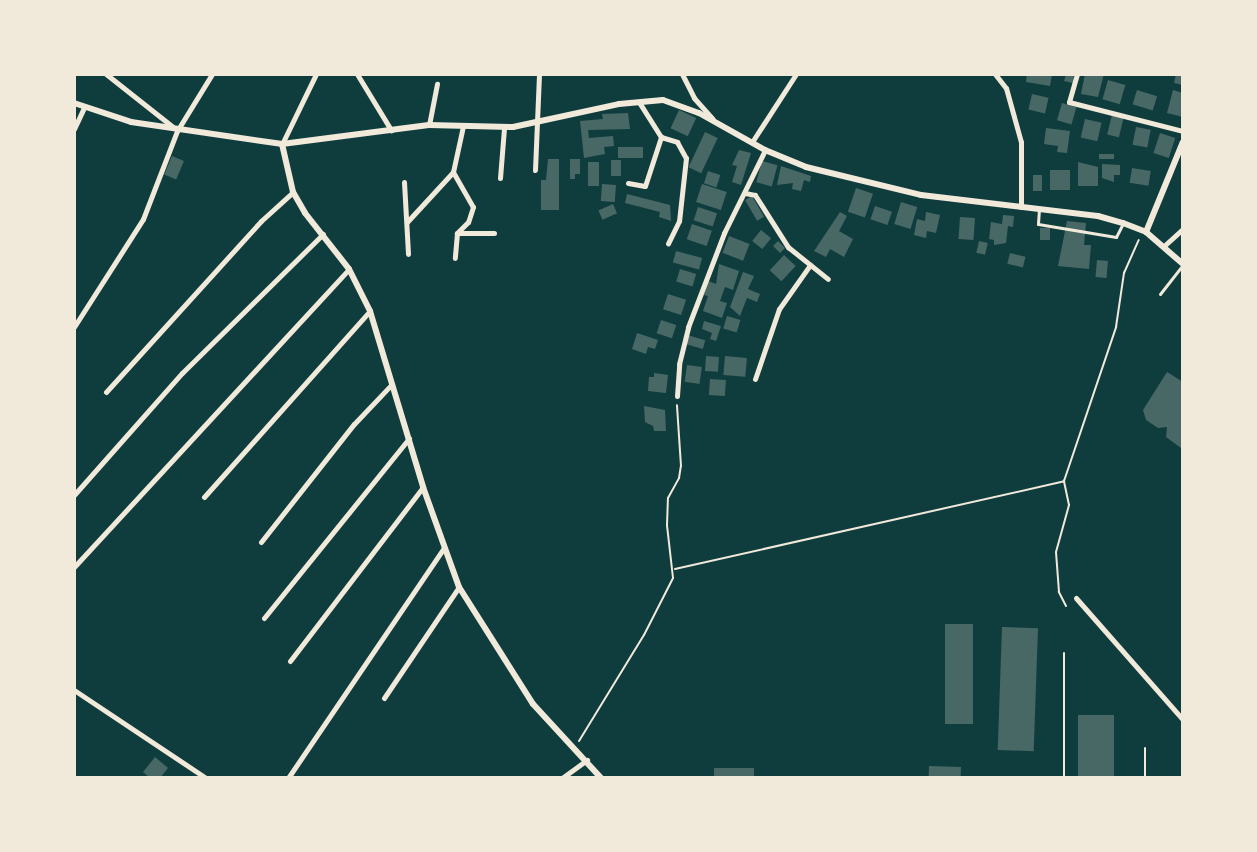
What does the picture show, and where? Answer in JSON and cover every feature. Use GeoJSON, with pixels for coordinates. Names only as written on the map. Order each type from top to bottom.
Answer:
{"type":"FeatureCollection","features":[{"type":"Feature","properties":{"kind":"street"},"geometry":{"type":"LineString","coordinates":[[106,74],[177,131]]}},
{"type":"Feature","properties":{"kind":"street"},"geometry":{"type":"LineString","coordinates":[[74,327],[143,219],[177,131],[212,74]]}},
{"type":"Feature","properties":{"kind":"street"},"geometry":{"type":"LineString","coordinates":[[316,74],[282,144],[293,192],[349,269],[370,311],[423,487],[459,587],[533,704],[588,760],[601,778]]}},
{"type":"Feature","properties":{"kind":"street"},"geometry":{"type":"LineString","coordinates":[[357,74],[391,130]]}},
{"type":"Feature","properties":{"kind":"street"},"geometry":{"type":"LineString","coordinates":[[535,170],[534,125],[539,74]]}},
{"type":"Feature","properties":{"kind":"street"},"geometry":{"type":"LineString","coordinates":[[682,74],[694,98],[715,122]]}},
{"type":"Feature","properties":{"kind":"street"},"geometry":{"type":"LineString","coordinates":[[752,142],[796,74]]}},
{"type":"Feature","properties":{"kind":"street"},"geometry":{"type":"LineString","coordinates":[[995,74],[1006,88],[1021,142],[1021,208]]}},
{"type":"Feature","properties":{"kind":"street"},"geometry":{"type":"LineString","coordinates":[[1077,74],[1069,102],[1183,131]]}},
{"type":"Feature","properties":{"kind":"street"},"geometry":{"type":"LineString","coordinates":[[429,125],[437,84]]}},
{"type":"Feature","properties":{"kind":"street"},"geometry":{"type":"LineString","coordinates":[[638,101],[661,137],[677,142],[686,158],[679,221],[668,244]]}},
{"type":"Feature","properties":{"kind":"street"},"geometry":{"type":"LineString","coordinates":[[74,103],[177,131],[282,144],[429,125],[504,128],[534,125],[638,101],[680,104],[765,150],[806,167],[921,195],[1098,216],[1146,232],[1165,245],[1183,264]]}},
{"type":"Feature","properties":{"kind":"street"},"geometry":{"type":"LineString","coordinates":[[74,129],[84,108]]}},
{"type":"Feature","properties":{"kind":"street"},"geometry":{"type":"LineString","coordinates":[[407,222],[453,172],[463,126]]}},
{"type":"Feature","properties":{"kind":"street"},"geometry":{"type":"LineString","coordinates":[[500,178],[504,128]]}},
{"type":"Feature","properties":{"kind":"street"},"geometry":{"type":"LineString","coordinates":[[628,183],[645,186],[661,137]]}},
{"type":"Feature","properties":{"kind":"street"},"geometry":{"type":"LineString","coordinates":[[1146,232],[1183,142]]}},
{"type":"Feature","properties":{"kind":"street"},"geometry":{"type":"LineString","coordinates":[[677,396],[679,364],[688,327],[724,233],[765,150]]}},
{"type":"Feature","properties":{"kind":"street"},"geometry":{"type":"LineString","coordinates":[[453,172],[473,207],[468,222],[457,233],[455,258]]}},
{"type":"Feature","properties":{"kind":"street"},"geometry":{"type":"LineString","coordinates":[[404,182],[408,254]]}},
{"type":"Feature","properties":{"kind":"street"},"geometry":{"type":"LineString","coordinates":[[106,392],[261,221],[293,192]]}},
{"type":"Feature","properties":{"kind":"street"},"geometry":{"type":"LineString","coordinates":[[745,193],[755,195],[788,247],[828,279]]}},
{"type":"Feature","properties":{"kind":"street"},"geometry":{"type":"LineString","coordinates":[[1165,245],[1183,229]]}},
{"type":"Feature","properties":{"kind":"street"},"geometry":{"type":"LineString","coordinates":[[457,233],[494,233]]}},
{"type":"Feature","properties":{"kind":"street"},"geometry":{"type":"LineString","coordinates":[[74,495],[182,373],[323,234]]}},
{"type":"Feature","properties":{"kind":"street"},"geometry":{"type":"LineString","coordinates":[[755,379],[779,309],[810,265]]}},
{"type":"Feature","properties":{"kind":"street"},"geometry":{"type":"LineString","coordinates":[[74,567],[349,269]]}},
{"type":"Feature","properties":{"kind":"street"},"geometry":{"type":"LineString","coordinates":[[204,497],[370,311]]}},
{"type":"Feature","properties":{"kind":"street"},"geometry":{"type":"LineString","coordinates":[[261,542],[354,424],[392,384]]}},
{"type":"Feature","properties":{"kind":"street"},"geometry":{"type":"LineString","coordinates":[[264,618],[409,438]]}},
{"type":"Feature","properties":{"kind":"street"},"geometry":{"type":"LineString","coordinates":[[290,661],[423,487]]}},
{"type":"Feature","properties":{"kind":"street"},"geometry":{"type":"LineString","coordinates":[[288,778],[444,548]]}},
{"type":"Feature","properties":{"kind":"street"},"geometry":{"type":"LineString","coordinates":[[384,698],[459,587]]}},
{"type":"Feature","properties":{"kind":"street"},"geometry":{"type":"LineString","coordinates":[[1076,598],[1183,720]]}},
{"type":"Feature","properties":{"kind":"street"},"geometry":{"type":"LineString","coordinates":[[74,690],[206,778]]}},
{"type":"Feature","properties":{"kind":"street"},"geometry":{"type":"LineString","coordinates":[[562,778],[588,760]]}},
{"type":"Feature","properties":{"kind":"lane"},"geometry":{"type":"LineString","coordinates":[[1039,209],[1038,224],[1053,227],[1116,237],[1123,223]]}},
{"type":"Feature","properties":{"kind":"lane"},"geometry":{"type":"LineString","coordinates":[[1160,294],[1183,264]]}},
{"type":"Feature","properties":{"kind":"path"},"geometry":{"type":"LineString","coordinates":[[1066,606],[1059,592],[1056,552],[1069,505],[1064,481],[1116,327],[1124,273],[1134,246],[1146,232]]}},
{"type":"Feature","properties":{"kind":"path"},"geometry":{"type":"LineString","coordinates":[[575,747],[662,603],[675,569],[667,544],[667,512],[668,498],[679,478],[681,466],[677,396]]}},
{"type":"Feature","properties":{"kind":"path"},"geometry":{"type":"LineString","coordinates":[[675,569],[1064,481]]}},
{"type":"Feature","properties":{"kind":"path"},"geometry":{"type":"LineString","coordinates":[[1064,653],[1064,778]]}},
{"type":"Feature","properties":{"kind":"path"},"geometry":{"type":"LineString","coordinates":[[1145,748],[1145,778]]}},
{"type":"Feature","properties":{"kind":"building"},"geometry":{"type":"Polygon","coordinates":[[[1027,74],[1052,74],[1050,86],[1026,82],[1027,74]]]}},
{"type":"Feature","properties":{"kind":"building"},"geometry":{"type":"Polygon","coordinates":[[[1066,74],[1074,74],[1073,83],[1064,81],[1066,74]]]}},
{"type":"Feature","properties":{"kind":"building"},"geometry":{"type":"Polygon","coordinates":[[[1085,74],[1104,74],[1098,97],[1081,94],[1085,74]]]}},
{"type":"Feature","properties":{"kind":"building"},"geometry":{"type":"Polygon","coordinates":[[[1176,74],[1183,74],[1183,85],[1174,83],[1176,74]]]}},
{"type":"Feature","properties":{"kind":"building"},"geometry":{"type":"Polygon","coordinates":[[[1108,80],[1125,85],[1120,104],[1102,99],[1108,80]]]}},
{"type":"Feature","properties":{"kind":"building"},"geometry":{"type":"Polygon","coordinates":[[[1137,90],[1157,96],[1153,110],[1133,104],[1137,90]]]}},
{"type":"Feature","properties":{"kind":"building"},"geometry":{"type":"Polygon","coordinates":[[[1173,90],[1183,93],[1183,117],[1167,113],[1173,90]]]}},
{"type":"Feature","properties":{"kind":"building"},"geometry":{"type":"Polygon","coordinates":[[[1032,94],[1049,98],[1045,113],[1028,110],[1032,94]]]}},
{"type":"Feature","properties":{"kind":"building"},"geometry":{"type":"Polygon","coordinates":[[[1062,103],[1076,107],[1071,124],[1057,120],[1062,103]]]}},
{"type":"Feature","properties":{"kind":"building"},"geometry":{"type":"Polygon","coordinates":[[[679,110],[696,118],[688,136],[671,128],[679,110]]]}},
{"type":"Feature","properties":{"kind":"building"},"geometry":{"type":"Polygon","coordinates":[[[628,113],[630,129],[588,130],[589,138],[613,136],[614,146],[604,147],[605,154],[584,158],[580,121],[603,119],[602,114],[628,113]]]}},
{"type":"Feature","properties":{"kind":"building"},"geometry":{"type":"Polygon","coordinates":[[[1112,115],[1124,118],[1119,137],[1107,134],[1112,115]]]}},
{"type":"Feature","properties":{"kind":"building"},"geometry":{"type":"Polygon","coordinates":[[[1085,119],[1102,123],[1097,141],[1081,138],[1085,119]]]}},
{"type":"Feature","properties":{"kind":"building"},"geometry":{"type":"Polygon","coordinates":[[[1136,127],[1151,130],[1147,148],[1133,145],[1136,127]]]}},
{"type":"Feature","properties":{"kind":"building"},"geometry":{"type":"Polygon","coordinates":[[[1046,128],[1070,131],[1067,153],[1057,152],[1058,146],[1044,144],[1046,128]]]}},
{"type":"Feature","properties":{"kind":"building"},"geometry":{"type":"Polygon","coordinates":[[[705,132],[718,138],[701,173],[689,167],[705,132]]]}},
{"type":"Feature","properties":{"kind":"building"},"geometry":{"type":"Polygon","coordinates":[[[1160,133],[1175,138],[1169,158],[1154,153],[1160,133]]]}},
{"type":"Feature","properties":{"kind":"building"},"geometry":{"type":"Polygon","coordinates":[[[618,147],[643,147],[643,158],[618,158],[618,147]]]}},
{"type":"Feature","properties":{"kind":"building"},"geometry":{"type":"Polygon","coordinates":[[[739,150],[751,153],[741,185],[732,182],[737,166],[732,165],[739,150]]]}},
{"type":"Feature","properties":{"kind":"building"},"geometry":{"type":"Polygon","coordinates":[[[1099,154],[1114,154],[1114,159],[1099,159],[1099,154]]]}},
{"type":"Feature","properties":{"kind":"building"},"geometry":{"type":"Polygon","coordinates":[[[172,156],[184,161],[176,179],[164,174],[172,156]]]}},
{"type":"Feature","properties":{"kind":"building"},"geometry":{"type":"Polygon","coordinates":[[[548,159],[559,159],[559,210],[541,210],[541,180],[546,180],[548,159]]]}},
{"type":"Feature","properties":{"kind":"building"},"geometry":{"type":"Polygon","coordinates":[[[570,159],[580,159],[580,174],[575,174],[575,179],[570,179],[570,159]]]}},
{"type":"Feature","properties":{"kind":"building"},"geometry":{"type":"Polygon","coordinates":[[[611,160],[621,160],[621,176],[611,176],[611,160]]]}},
{"type":"Feature","properties":{"kind":"building"},"geometry":{"type":"Polygon","coordinates":[[[762,161],[777,165],[772,186],[756,182],[762,161]]]}},
{"type":"Feature","properties":{"kind":"building"},"geometry":{"type":"Polygon","coordinates":[[[588,162],[599,162],[599,186],[588,186],[588,162]]]}},
{"type":"Feature","properties":{"kind":"building"},"geometry":{"type":"Polygon","coordinates":[[[1078,162],[1098,167],[1098,186],[1078,186],[1078,162]]]}},
{"type":"Feature","properties":{"kind":"building"},"geometry":{"type":"Polygon","coordinates":[[[1102,164],[1120,165],[1120,175],[1114,175],[1114,182],[1102,178],[1102,164]]]}},
{"type":"Feature","properties":{"kind":"building"},"geometry":{"type":"Polygon","coordinates":[[[781,166],[811,176],[810,182],[804,180],[801,191],[792,189],[793,183],[777,185],[781,166]]]}},
{"type":"Feature","properties":{"kind":"building"},"geometry":{"type":"Polygon","coordinates":[[[1132,168],[1151,171],[1148,186],[1130,183],[1132,168]]]}},
{"type":"Feature","properties":{"kind":"building"},"geometry":{"type":"Polygon","coordinates":[[[1050,170],[1070,170],[1070,190],[1050,190],[1050,170]]]}},
{"type":"Feature","properties":{"kind":"building"},"geometry":{"type":"Polygon","coordinates":[[[708,171],[720,175],[716,187],[704,183],[708,171]]]}},
{"type":"Feature","properties":{"kind":"building"},"geometry":{"type":"Polygon","coordinates":[[[1033,175],[1042,175],[1042,191],[1033,191],[1033,175]]]}},
{"type":"Feature","properties":{"kind":"building"},"geometry":{"type":"Polygon","coordinates":[[[602,184],[616,185],[615,202],[601,201],[602,184]]]}},
{"type":"Feature","properties":{"kind":"building"},"geometry":{"type":"Polygon","coordinates":[[[702,184],[727,192],[721,210],[696,202],[702,184]]]}},
{"type":"Feature","properties":{"kind":"building"},"geometry":{"type":"Polygon","coordinates":[[[856,188],[873,194],[865,217],[848,212],[856,188]]]}},
{"type":"Feature","properties":{"kind":"building"},"geometry":{"type":"Polygon","coordinates":[[[627,194],[670,205],[671,221],[659,217],[660,212],[625,203],[627,194]]]}},
{"type":"Feature","properties":{"kind":"building"},"geometry":{"type":"Polygon","coordinates":[[[752,196],[764,217],[757,221],[745,200],[752,196]]]}},
{"type":"Feature","properties":{"kind":"building"},"geometry":{"type":"Polygon","coordinates":[[[901,202],[917,207],[911,229],[894,224],[901,202]]]}},
{"type":"Feature","properties":{"kind":"building"},"geometry":{"type":"Polygon","coordinates":[[[613,204],[617,213],[602,220],[598,211],[613,204]]]}},
{"type":"Feature","properties":{"kind":"building"},"geometry":{"type":"Polygon","coordinates":[[[875,206],[892,212],[887,225],[870,219],[875,206]]]}},
{"type":"Feature","properties":{"kind":"building"},"geometry":{"type":"Polygon","coordinates":[[[698,207],[717,213],[713,226],[694,220],[698,207]]]}},
{"type":"Feature","properties":{"kind":"building"},"geometry":{"type":"Polygon","coordinates":[[[840,212],[847,216],[839,231],[853,239],[844,257],[830,249],[826,257],[814,251],[840,212]]]}},
{"type":"Feature","properties":{"kind":"building"},"geometry":{"type":"Polygon","coordinates":[[[926,212],[940,215],[936,233],[927,231],[926,238],[914,235],[917,219],[925,221],[926,212]]]}},
{"type":"Feature","properties":{"kind":"building"},"geometry":{"type":"Polygon","coordinates":[[[1003,215],[1014,216],[1013,227],[1008,226],[1006,243],[994,245],[994,240],[989,239],[991,222],[1002,224],[1003,215]]]}},
{"type":"Feature","properties":{"kind":"building"},"geometry":{"type":"Polygon","coordinates":[[[960,217],[975,218],[973,240],[958,239],[960,217]]]}},
{"type":"Feature","properties":{"kind":"building"},"geometry":{"type":"Polygon","coordinates":[[[1067,221],[1086,223],[1084,245],[1091,245],[1089,269],[1058,266],[1067,221]]]}},
{"type":"Feature","properties":{"kind":"building"},"geometry":{"type":"Polygon","coordinates":[[[692,224],[712,231],[707,246],[687,239],[692,224]]]}},
{"type":"Feature","properties":{"kind":"building"},"geometry":{"type":"Polygon","coordinates":[[[1040,228],[1050,228],[1050,240],[1040,240],[1040,228]]]}},
{"type":"Feature","properties":{"kind":"building"},"geometry":{"type":"Polygon","coordinates":[[[761,230],[771,238],[762,249],[752,241],[761,230]]]}},
{"type":"Feature","properties":{"kind":"building"},"geometry":{"type":"Polygon","coordinates":[[[729,236],[750,244],[743,261],[723,253],[729,236]]]}},
{"type":"Feature","properties":{"kind":"building"},"geometry":{"type":"Polygon","coordinates":[[[778,241],[785,248],[780,253],[773,246],[778,241]]]}},
{"type":"Feature","properties":{"kind":"building"},"geometry":{"type":"Polygon","coordinates":[[[979,241],[988,243],[985,255],[976,253],[979,241]]]}},
{"type":"Feature","properties":{"kind":"building"},"geometry":{"type":"Polygon","coordinates":[[[676,251],[702,258],[699,270],[673,263],[676,251]]]}},
{"type":"Feature","properties":{"kind":"building"},"geometry":{"type":"Polygon","coordinates":[[[1010,253],[1026,257],[1023,268],[1007,264],[1010,253]]]}},
{"type":"Feature","properties":{"kind":"building"},"geometry":{"type":"Polygon","coordinates":[[[784,255],[796,266],[781,281],[770,270],[784,255]]]}},
{"type":"Feature","properties":{"kind":"building"},"geometry":{"type":"Polygon","coordinates":[[[1097,260],[1108,261],[1106,278],[1096,277],[1097,260]]]}},
{"type":"Feature","properties":{"kind":"building"},"geometry":{"type":"Polygon","coordinates":[[[719,264],[739,271],[733,290],[725,287],[720,301],[727,303],[722,318],[703,311],[708,296],[704,295],[708,281],[716,284],[719,264]]]}},
{"type":"Feature","properties":{"kind":"building"},"geometry":{"type":"Polygon","coordinates":[[[680,269],[696,274],[692,286],[676,281],[680,269]]]}},
{"type":"Feature","properties":{"kind":"building"},"geometry":{"type":"Polygon","coordinates":[[[743,272],[754,276],[748,289],[760,294],[757,302],[747,298],[740,316],[730,307],[743,272]]]}},
{"type":"Feature","properties":{"kind":"building"},"geometry":{"type":"Polygon","coordinates":[[[668,294],[686,300],[681,315],[663,309],[668,294]]]}},
{"type":"Feature","properties":{"kind":"building"},"geometry":{"type":"Polygon","coordinates":[[[727,316],[740,320],[737,333],[723,328],[727,316]]]}},
{"type":"Feature","properties":{"kind":"building"},"geometry":{"type":"Polygon","coordinates":[[[661,320],[676,325],[672,338],[657,333],[661,320]]]}},
{"type":"Feature","properties":{"kind":"building"},"geometry":{"type":"Polygon","coordinates":[[[704,321],[721,326],[716,341],[710,339],[712,333],[702,329],[704,321]]]}},
{"type":"Feature","properties":{"kind":"building"},"geometry":{"type":"Polygon","coordinates":[[[637,333],[658,340],[655,349],[648,347],[646,354],[632,349],[637,333]]]}},
{"type":"Feature","properties":{"kind":"building"},"geometry":{"type":"Polygon","coordinates":[[[687,335],[705,340],[703,349],[685,344],[687,335]]]}},
{"type":"Feature","properties":{"kind":"building"},"geometry":{"type":"Polygon","coordinates":[[[706,356],[719,357],[718,372],[705,371],[706,356]]]}},
{"type":"Feature","properties":{"kind":"building"},"geometry":{"type":"Polygon","coordinates":[[[725,356],[747,358],[745,377],[723,375],[725,356]]]}},
{"type":"Feature","properties":{"kind":"building"},"geometry":{"type":"Polygon","coordinates":[[[687,365],[702,367],[699,384],[685,382],[687,365]]]}},
{"type":"Feature","properties":{"kind":"building"},"geometry":{"type":"Polygon","coordinates":[[[1167,372],[1183,382],[1181,448],[1166,437],[1167,427],[1158,428],[1146,420],[1143,410],[1167,372]]]}},
{"type":"Feature","properties":{"kind":"building"},"geometry":{"type":"Polygon","coordinates":[[[654,373],[668,375],[666,393],[648,391],[649,377],[654,377],[654,373]]]}},
{"type":"Feature","properties":{"kind":"building"},"geometry":{"type":"Polygon","coordinates":[[[710,379],[726,380],[725,396],[709,395],[710,379]]]}},
{"type":"Feature","properties":{"kind":"building"},"geometry":{"type":"Polygon","coordinates":[[[644,406],[665,410],[666,431],[654,431],[653,426],[645,422],[644,406]]]}},
{"type":"Feature","properties":{"kind":"building"},"geometry":{"type":"Polygon","coordinates":[[[945,624],[973,624],[973,724],[945,724],[945,624]]]}},
{"type":"Feature","properties":{"kind":"building"},"geometry":{"type":"Polygon","coordinates":[[[1002,627],[1038,628],[1034,751],[998,750],[1002,627]]]}},
{"type":"Feature","properties":{"kind":"building"},"geometry":{"type":"Polygon","coordinates":[[[1078,715],[1114,715],[1114,778],[1078,778],[1078,715]]]}},
{"type":"Feature","properties":{"kind":"building"},"geometry":{"type":"Polygon","coordinates":[[[155,757],[168,768],[160,778],[150,778],[143,772],[155,757]]]}},
{"type":"Feature","properties":{"kind":"building"},"geometry":{"type":"Polygon","coordinates":[[[929,766],[961,767],[961,778],[929,778],[929,766]]]}},
{"type":"Feature","properties":{"kind":"building"},"geometry":{"type":"Polygon","coordinates":[[[714,768],[754,768],[754,778],[714,778],[714,768]]]}}]}
